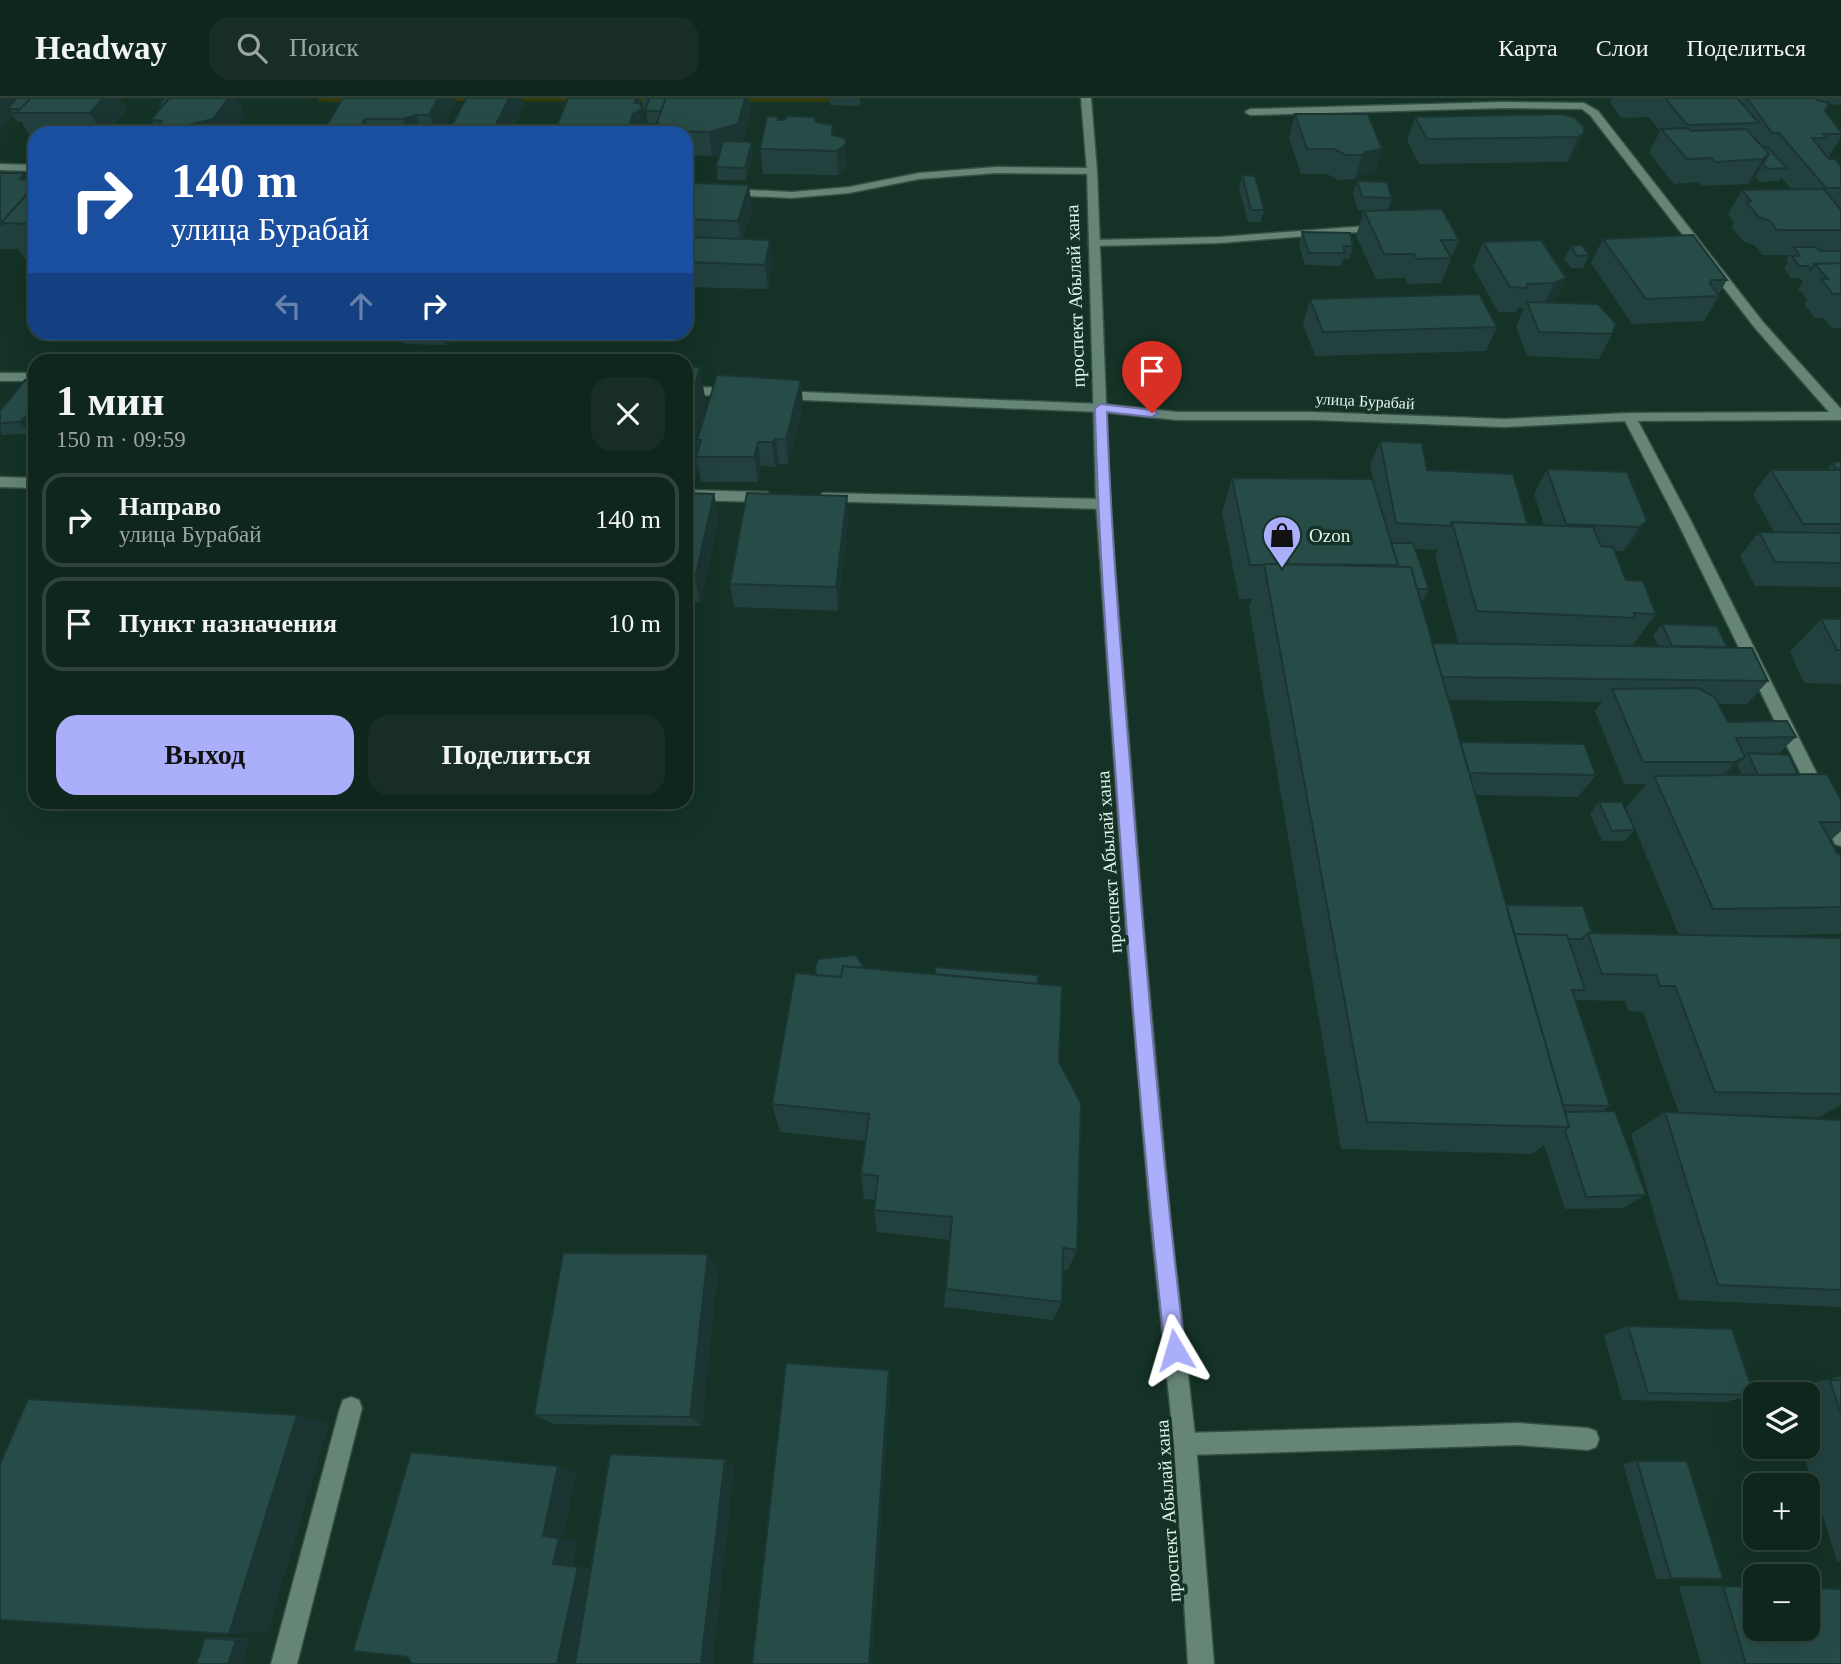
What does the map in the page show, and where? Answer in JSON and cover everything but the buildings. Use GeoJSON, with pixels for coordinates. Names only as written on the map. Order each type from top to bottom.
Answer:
{"type":"FeatureCollection","features":[{"type":"Feature","properties":{"kind":"street","name":"проспект Абылай хана"},"geometry":{"type":"LineString","coordinates":[[1086,98],[1092,171],[1103,503],[1139,984],[1161,1226],[1185,1444],[1201,1664]]}},
{"type":"Feature","properties":{"kind":"street"},"geometry":{"type":"LineString","coordinates":[[1250,112],[1503,105],[1584,106],[1594,113],[1759,325],[1841,416]]}},
{"type":"Feature","properties":{"kind":"street"},"geometry":{"type":"LineString","coordinates":[[0,167],[28,169]]}},
{"type":"Feature","properties":{"kind":"street"},"geometry":{"type":"LineString","coordinates":[[693,190],[792,195],[849,190],[919,176],[996,170],[1092,171]]}},
{"type":"Feature","properties":{"kind":"street"},"geometry":{"type":"LineString","coordinates":[[1094,243],[1220,240],[1389,227]]}},
{"type":"Feature","properties":{"kind":"street"},"geometry":{"type":"LineString","coordinates":[[0,377],[28,377]]}},
{"type":"Feature","properties":{"kind":"street","name":"улица Бурабай"},"geometry":{"type":"LineString","coordinates":[[693,390],[1101,408],[1177,416],[1312,415],[1492,423],[1629,417],[1841,416]]}},
{"type":"Feature","properties":{"kind":"street"},"geometry":{"type":"LineString","coordinates":[[1629,417],[1684,521],[1841,839]]}},
{"type":"Feature","properties":{"kind":"street"},"geometry":{"type":"LineString","coordinates":[[0,482],[28,483]]}},
{"type":"Feature","properties":{"kind":"street"},"geometry":{"type":"LineString","coordinates":[[693,495],[783,497]]}},
{"type":"Feature","properties":{"kind":"street"},"geometry":{"type":"LineString","coordinates":[[811,498],[1103,503]]}},
{"type":"Feature","properties":{"kind":"street"},"geometry":{"type":"LineString","coordinates":[[284,1664],[351,1408]]}},
{"type":"Feature","properties":{"kind":"street"},"geometry":{"type":"LineString","coordinates":[[1185,1444],[1518,1434],[1588,1439]]}},
{"type":"Feature","properties":{"kind":"green space"},"geometry":{"type":"Polygon","coordinates":[[[319,98],[844,98],[842,102],[448,101],[400,106],[317,101],[319,98]]]}},
{"type":"Feature","properties":{"kind":"place","name":"Ozon"},"geometry":{"type":"Point","coordinates":[1282,569]}},
{"type":"Feature","properties":{"kind":"route"},"geometry":{"type":"LineString","coordinates":[[1152,413],[1101,408],[1103,503],[1136,944],[1175,1350]]}}]}
